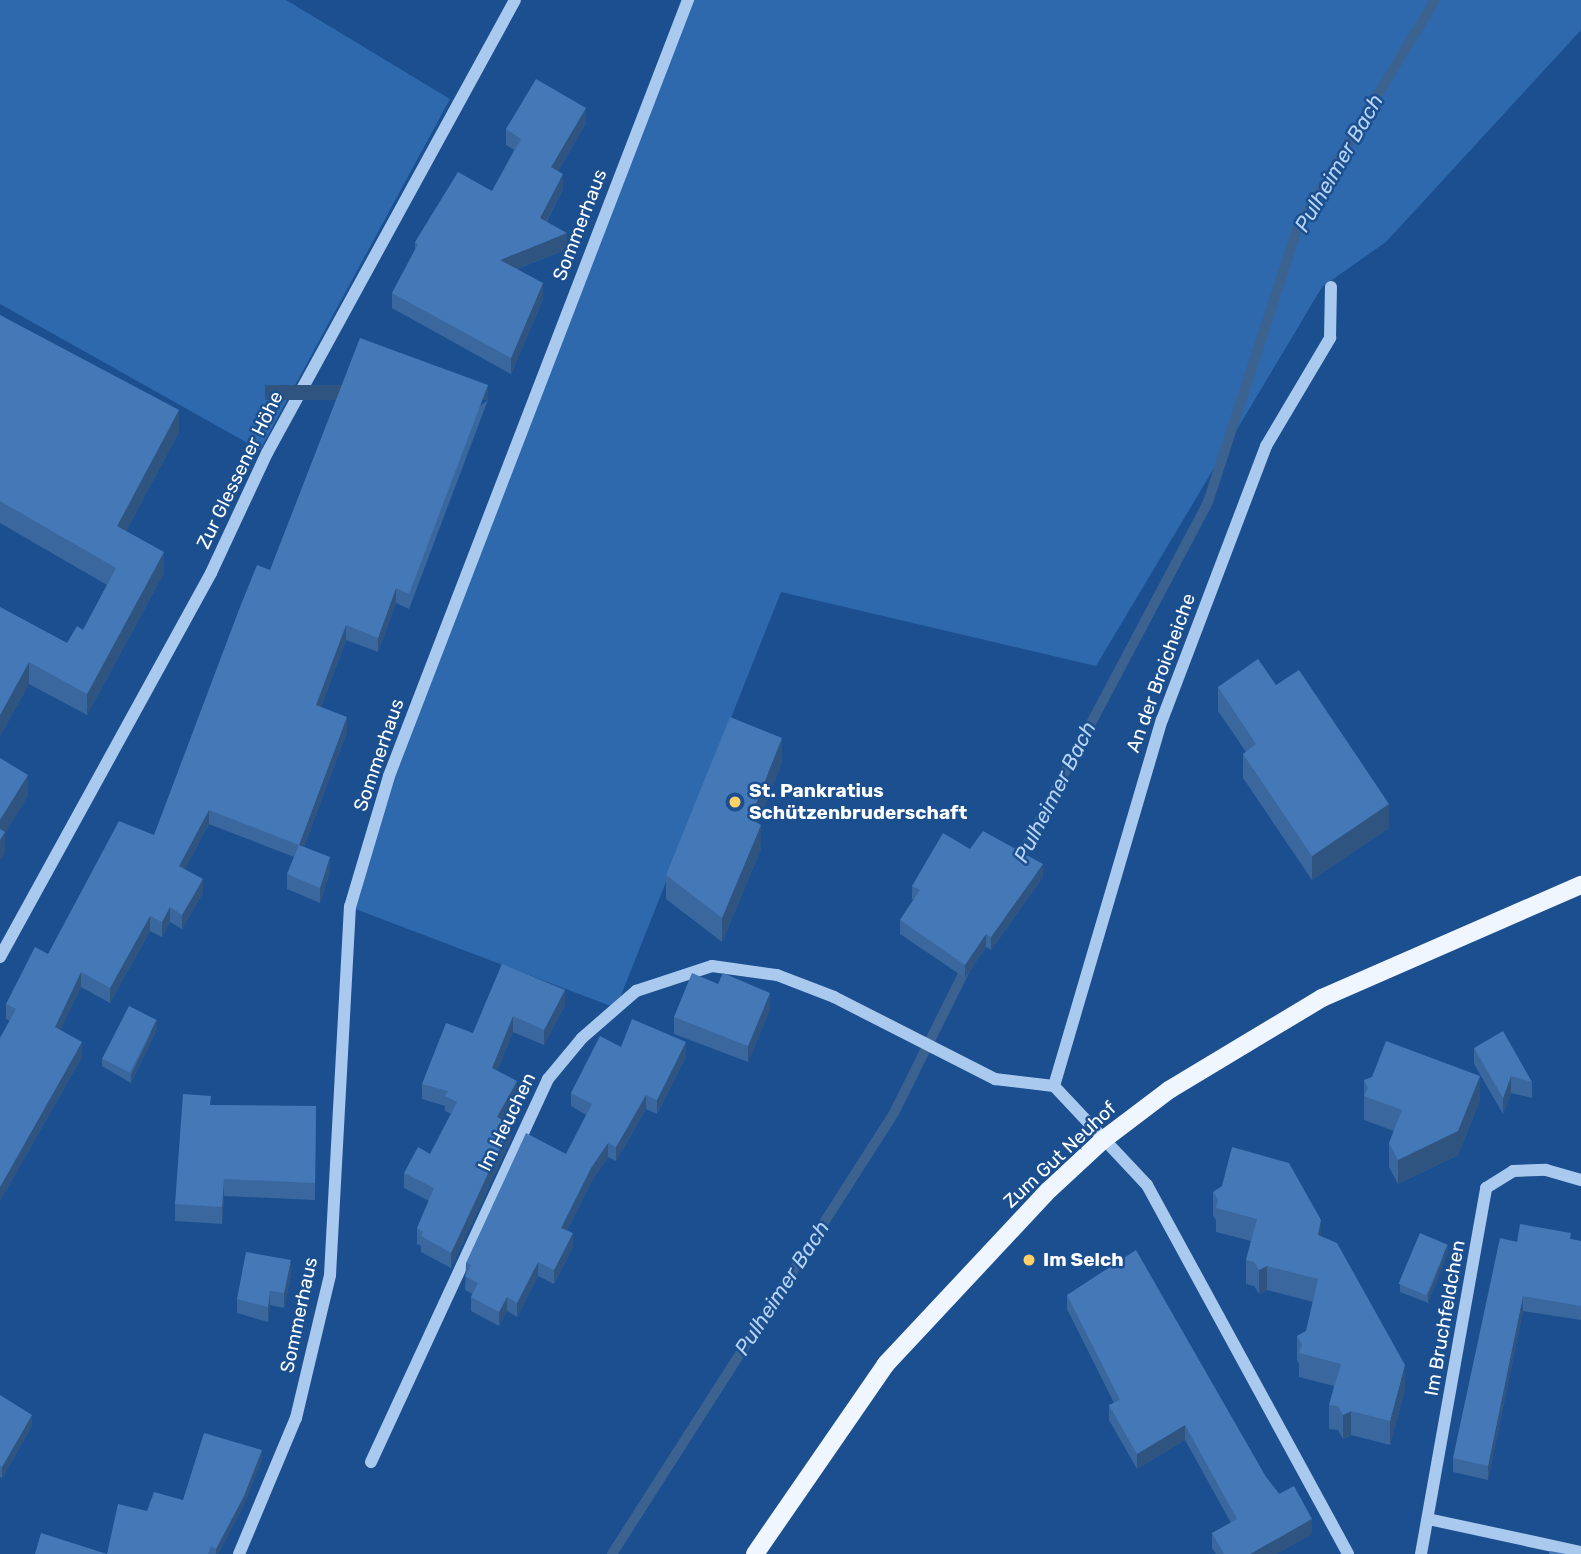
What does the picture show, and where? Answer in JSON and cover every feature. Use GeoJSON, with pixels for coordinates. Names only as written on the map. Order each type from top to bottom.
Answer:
{"type":"FeatureCollection","features":[{"type":"Feature","properties":{"kind":"main road","name":"Zum Gut Neuhof"},"geometry":{"type":"LineString","coordinates":[[755,1554],[886,1364],[1049,1189],[1103,1140],[1169,1090],[1322,998],[1581,885]]}},
{"type":"Feature","properties":{"kind":"street","name":"Zur Glessener Höhe"},"geometry":{"type":"LineString","coordinates":[[0,957],[211,573],[267,453],[515,0]]}},
{"type":"Feature","properties":{"kind":"street","name":"Sommerhaus"},"geometry":{"type":"LineString","coordinates":[[239,1554],[296,1418],[330,1275],[350,907],[389,776],[688,0]]}},
{"type":"Feature","properties":{"kind":"street","name":"An der Broicheiche"},"geometry":{"type":"LineString","coordinates":[[1054,1086],[1162,720],[1266,446],[1329,338],[1331,287]]}},
{"type":"Feature","properties":{"kind":"street","name":"Im Heuchen"},"geometry":{"type":"LineString","coordinates":[[371,1462],[548,1079],[582,1038],[636,990],[712,966],[777,975],[834,997],[879,1024],[995,1079],[1030,1086],[1054,1086]]}},
{"type":"Feature","properties":{"kind":"street"},"geometry":{"type":"LineString","coordinates":[[1054,1086],[1147,1185],[1348,1554]]}},
{"type":"Feature","properties":{"kind":"street","name":"Im Bruchfeldchen"},"geometry":{"type":"LineString","coordinates":[[1421,1554],[1486,1188],[1513,1171],[1546,1170],[1581,1180]]}},
{"type":"Feature","properties":{"kind":"street"},"geometry":{"type":"LineString","coordinates":[[1428,1519],[1581,1552]]}},
{"type":"Feature","properties":{"kind":"shaded area"},"geometry":{"type":"Polygon","coordinates":[[[0,0],[286,0],[450,99],[260,450],[0,304],[0,0]]]}},
{"type":"Feature","properties":{"kind":"shaded area"},"geometry":{"type":"Polygon","coordinates":[[[688,0],[1581,0],[1581,30],[1386,242],[1322,287],[1096,666],[781,592],[616,1008],[350,907],[414,712],[688,0]]]}},
{"type":"Feature","properties":{"kind":"building"},"geometry":{"type":"Polygon","coordinates":[[[536,79],[586,108],[551,167],[563,174],[540,218],[567,233],[500,260],[543,283],[511,358],[392,293],[418,244],[415,242],[458,172],[492,191],[521,139],[506,129],[536,79]]]}},
{"type":"Feature","properties":{"kind":"building"},"geometry":{"type":"Polygon","coordinates":[[[0,315],[179,410],[117,526],[164,552],[87,694],[29,662],[0,715],[0,607],[67,643],[77,626],[83,630],[116,568],[0,501],[0,315]]]}},
{"type":"Feature","properties":{"kind":"building"},"geometry":{"type":"Polygon","coordinates":[[[360,338],[488,385],[409,594],[396,588],[378,638],[346,625],[316,705],[347,717],[299,845],[209,810],[179,866],[203,879],[182,915],[170,907],[162,922],[150,916],[110,988],[81,972],[55,1027],[82,1042],[0,1187],[0,1038],[16,1009],[6,1004],[35,947],[48,954],[119,821],[154,835],[257,565],[270,570],[360,338]]]}},
{"type":"Feature","properties":{"kind":"building"},"geometry":{"type":"Polygon","coordinates":[[[1258,659],[1276,685],[1299,670],[1389,804],[1312,856],[1243,754],[1256,744],[1218,687],[1258,659]]]}},
{"type":"Feature","properties":{"kind":"building","name":"St. Pankratius Schützenbruderschaft"},"geometry":{"type":"Polygon","coordinates":[[[730,717],[782,738],[750,819],[761,825],[722,918],[666,875],[730,717]]]}},
{"type":"Feature","properties":{"kind":"building"},"geometry":{"type":"Polygon","coordinates":[[[0,758],[28,775],[0,820],[0,758]]]}},
{"type":"Feature","properties":{"kind":"building"},"geometry":{"type":"Polygon","coordinates":[[[983,831],[1043,864],[991,937],[986,934],[965,965],[900,920],[920,890],[912,886],[943,833],[970,849],[983,831]]]}},
{"type":"Feature","properties":{"kind":"building"},"geometry":{"type":"Polygon","coordinates":[[[299,845],[330,857],[320,888],[287,874],[299,845]]]}},
{"type":"Feature","properties":{"kind":"building"},"geometry":{"type":"Polygon","coordinates":[[[502,964],[565,990],[544,1030],[513,1016],[492,1068],[517,1081],[497,1117],[511,1124],[451,1253],[421,1236],[423,1232],[417,1228],[434,1188],[404,1173],[418,1147],[430,1154],[457,1102],[445,1096],[448,1091],[422,1084],[446,1023],[473,1033],[502,964]]]}},
{"type":"Feature","properties":{"kind":"building"},"geometry":{"type":"Polygon","coordinates":[[[692,973],[718,984],[723,973],[770,993],[748,1046],[674,1017],[692,973]]]}},
{"type":"Feature","properties":{"kind":"building"},"geometry":{"type":"Polygon","coordinates":[[[129,1006],[157,1020],[130,1073],[102,1059],[129,1006]]]}},
{"type":"Feature","properties":{"kind":"building"},"geometry":{"type":"Polygon","coordinates":[[[632,1019],[686,1042],[657,1100],[646,1095],[616,1147],[608,1143],[591,1168],[561,1228],[573,1233],[554,1270],[538,1262],[517,1303],[507,1297],[499,1312],[471,1297],[478,1283],[465,1276],[471,1265],[466,1263],[526,1133],[566,1154],[592,1104],[571,1093],[600,1036],[621,1047],[632,1019]]]}},
{"type":"Feature","properties":{"kind":"building"},"geometry":{"type":"Polygon","coordinates":[[[1503,1031],[1532,1082],[1511,1076],[1503,1098],[1474,1048],[1503,1031]]]}},
{"type":"Feature","properties":{"kind":"building"},"geometry":{"type":"Polygon","coordinates":[[[1386,1041],[1480,1076],[1458,1131],[1398,1160],[1389,1143],[1402,1110],[1364,1096],[1368,1088],[1364,1080],[1372,1077],[1386,1041]]]}},
{"type":"Feature","properties":{"kind":"building"},"geometry":{"type":"Polygon","coordinates":[[[183,1094],[211,1096],[210,1105],[316,1106],[315,1183],[224,1179],[222,1207],[175,1204],[183,1094]]]}},
{"type":"Feature","properties":{"kind":"building"},"geometry":{"type":"Polygon","coordinates":[[[1232,1147],[1289,1163],[1321,1220],[1318,1235],[1337,1243],[1405,1365],[1390,1421],[1351,1411],[1343,1415],[1338,1406],[1329,1405],[1341,1364],[1299,1353],[1302,1344],[1297,1336],[1306,1331],[1318,1279],[1267,1266],[1259,1270],[1254,1262],[1246,1260],[1257,1219],[1216,1208],[1218,1200],[1213,1192],[1222,1186],[1232,1147]]]}},
{"type":"Feature","properties":{"kind":"building"},"geometry":{"type":"Polygon","coordinates":[[[1520,1224],[1571,1233],[1570,1239],[1581,1241],[1581,1306],[1523,1296],[1488,1466],[1453,1458],[1500,1238],[1517,1242],[1520,1224]]]}},
{"type":"Feature","properties":{"kind":"building"},"geometry":{"type":"Polygon","coordinates":[[[1420,1233],[1448,1245],[1426,1295],[1399,1284],[1420,1233]]]}},
{"type":"Feature","properties":{"kind":"building"},"geometry":{"type":"Polygon","coordinates":[[[1136,1250],[1266,1477],[1279,1494],[1294,1486],[1312,1519],[1250,1554],[1224,1554],[1212,1533],[1237,1519],[1185,1425],[1137,1454],[1109,1405],[1120,1400],[1067,1295],[1136,1250]]]}},
{"type":"Feature","properties":{"kind":"building"},"geometry":{"type":"Polygon","coordinates":[[[246,1252],[291,1260],[284,1293],[270,1291],[268,1307],[237,1299],[246,1252]]]}},
{"type":"Feature","properties":{"kind":"building"},"geometry":{"type":"Polygon","coordinates":[[[0,1395],[32,1415],[2,1467],[0,1466],[0,1395]]]}},
{"type":"Feature","properties":{"kind":"building"},"geometry":{"type":"Polygon","coordinates":[[[204,1433],[262,1450],[244,1496],[216,1549],[211,1546],[208,1554],[107,1554],[118,1504],[147,1511],[154,1492],[183,1500],[204,1433]]]}},
{"type":"Feature","properties":{"kind":"building"},"geometry":{"type":"Polygon","coordinates":[[[41,1533],[107,1554],[35,1554],[41,1533]]]}},
{"type":"Feature","properties":{"kind":"waterway","name":"Pulheimer Bach"},"geometry":{"type":"LineString","coordinates":[[1017,863],[1208,502],[1298,227],[1435,0]]}},
{"type":"Feature","properties":{"kind":"waterway","name":"Pulheimer Bach"},"geometry":{"type":"LineString","coordinates":[[612,1554],[894,1113],[967,966]]}},
{"type":"Feature","properties":{"kind":"place","name":"St. Pankratius Schützenbruderschaft"},"geometry":{"type":"Point","coordinates":[735,802]}},
{"type":"Feature","properties":{"kind":"place","name":"Im Selch"},"geometry":{"type":"Point","coordinates":[1029,1260]}}]}
